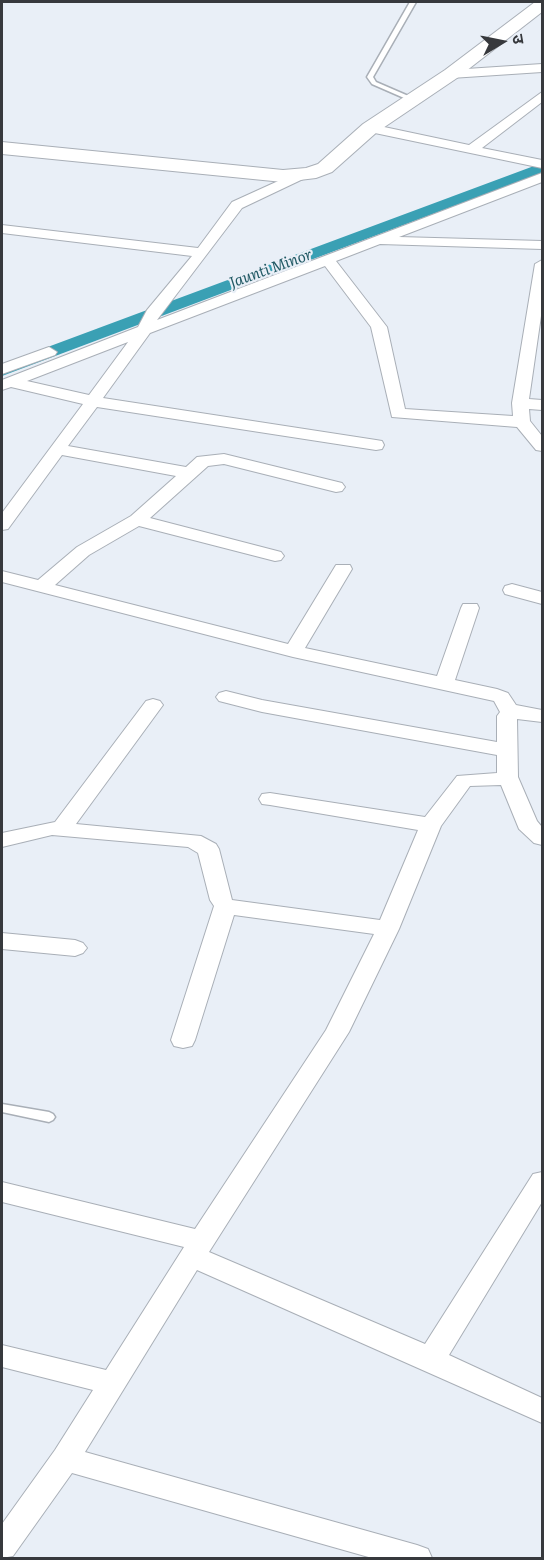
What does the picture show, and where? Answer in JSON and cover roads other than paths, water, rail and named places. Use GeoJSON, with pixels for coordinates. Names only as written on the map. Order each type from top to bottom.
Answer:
{"type":"FeatureCollection","features":[{"type":"Feature","properties":{"kind":"street"},"geometry":{"type":"LineString","coordinates":[[4,516],[93,401],[149,321],[237,205],[298,176],[325,168],[370,128],[451,74],[543,4]]}},
{"type":"Feature","properties":{"kind":"street"},"geometry":{"type":"LineString","coordinates":[[451,74],[543,68]]}},
{"type":"Feature","properties":{"kind":"street"},"geometry":{"type":"LineString","coordinates":[[472,149],[543,96]]}},
{"type":"Feature","properties":{"kind":"street"},"geometry":{"type":"LineString","coordinates":[[370,128],[543,164]]}},
{"type":"Feature","properties":{"kind":"street"},"geometry":{"type":"LineString","coordinates":[[2,148],[298,176]]}},
{"type":"Feature","properties":{"kind":"street"},"geometry":{"type":"LineString","coordinates":[[8,374],[149,321],[327,259],[543,177]]}},
{"type":"Feature","properties":{"kind":"street"},"geometry":{"type":"LineString","coordinates":[[2,229],[202,253]]}},
{"type":"Feature","properties":{"kind":"street"},"geometry":{"type":"LineString","coordinates":[[374,241],[543,245]]}},
{"type":"Feature","properties":{"kind":"street"},"geometry":{"type":"LineString","coordinates":[[327,259],[379,327],[398,413],[522,422]]}},
{"type":"Feature","properties":{"kind":"street"},"geometry":{"type":"LineString","coordinates":[[543,264],[538,328],[520,403],[522,422],[543,446]]}},
{"type":"Feature","properties":{"kind":"street"},"geometry":{"type":"LineString","coordinates":[[8,374],[149,321]]}},
{"type":"Feature","properties":{"kind":"street"},"geometry":{"type":"LineString","coordinates":[[8,374],[93,401],[376,445]]}},
{"type":"Feature","properties":{"kind":"street"},"geometry":{"type":"LineString","coordinates":[[520,403],[543,405]]}},
{"type":"Feature","properties":{"kind":"street"},"geometry":{"type":"LineString","coordinates":[[57,449],[188,473]]}},
{"type":"Feature","properties":{"kind":"street"},"geometry":{"type":"LineString","coordinates":[[41,587],[83,551],[137,520],[204,460],[217,458],[336,487]]}},
{"type":"Feature","properties":{"kind":"street"},"geometry":{"type":"LineString","coordinates":[[137,520],[275,556]]}},
{"type":"Feature","properties":{"kind":"street"},"geometry":{"type":"LineString","coordinates":[[293,651],[343,569]]}},
{"type":"Feature","properties":{"kind":"street"},"geometry":{"type":"LineString","coordinates":[[2,577],[293,651],[501,697],[511,713]]}},
{"type":"Feature","properties":{"kind":"street"},"geometry":{"type":"LineString","coordinates":[[512,590],[543,598]]}},
{"type":"Feature","properties":{"kind":"street"},"geometry":{"type":"LineString","coordinates":[[444,684],[470,608]]}},
{"type":"Feature","properties":{"kind":"street"},"geometry":{"type":"LineString","coordinates":[[226,697],[262,706],[506,750]]}},
{"type":"Feature","properties":{"kind":"street"},"geometry":{"type":"LineString","coordinates":[[61,829],[153,705]]}},
{"type":"Feature","properties":{"kind":"street"},"geometry":{"type":"LineString","coordinates":[[543,716],[524,712],[511,713],[507,716],[506,750],[508,777],[527,824],[543,838]]}},
{"type":"Feature","properties":{"kind":"street"},"geometry":{"type":"LineString","coordinates":[[2,1547],[65,1459],[197,1248],[337,1032],[388,929],[431,825],[465,780],[508,777]]}},
{"type":"Feature","properties":{"kind":"street"},"geometry":{"type":"LineString","coordinates":[[270,799],[431,825]]}},
{"type":"Feature","properties":{"kind":"street"},"geometry":{"type":"LineString","coordinates":[[2,840],[52,828],[202,843],[208,849],[221,900],[225,906],[388,929]]}},
{"type":"Feature","properties":{"kind":"street"},"geometry":{"type":"LineString","coordinates":[[183,1040],[225,906]]}},
{"type":"Feature","properties":{"kind":"street"},"geometry":{"type":"LineString","coordinates":[[2,941],[75,948]]}},
{"type":"Feature","properties":{"kind":"street"},"geometry":{"type":"LineString","coordinates":[[431,1359],[543,1181]]}},
{"type":"Feature","properties":{"kind":"street"},"geometry":{"type":"LineString","coordinates":[[2,1192],[197,1248],[543,1411]]}},
{"type":"Feature","properties":{"kind":"street"},"geometry":{"type":"LineString","coordinates":[[2,1356],[112,1383]]}},
{"type":"Feature","properties":{"kind":"street"},"geometry":{"type":"LineString","coordinates":[[65,1459],[417,1558]]}},
{"type":"Feature","properties":{"kind":"lane"},"geometry":{"type":"LineString","coordinates":[[411,99],[374,83],[370,77],[413,2]]}},
{"type":"Feature","properties":{"kind":"lane"},"geometry":{"type":"LineString","coordinates":[[2,1108],[49,1117]]}},
{"type":"Feature","properties":{"kind":"waterway","name":"Jaunti Minor"},"geometry":{"type":"LineString","coordinates":[[2,370],[541,168]]}}]}
